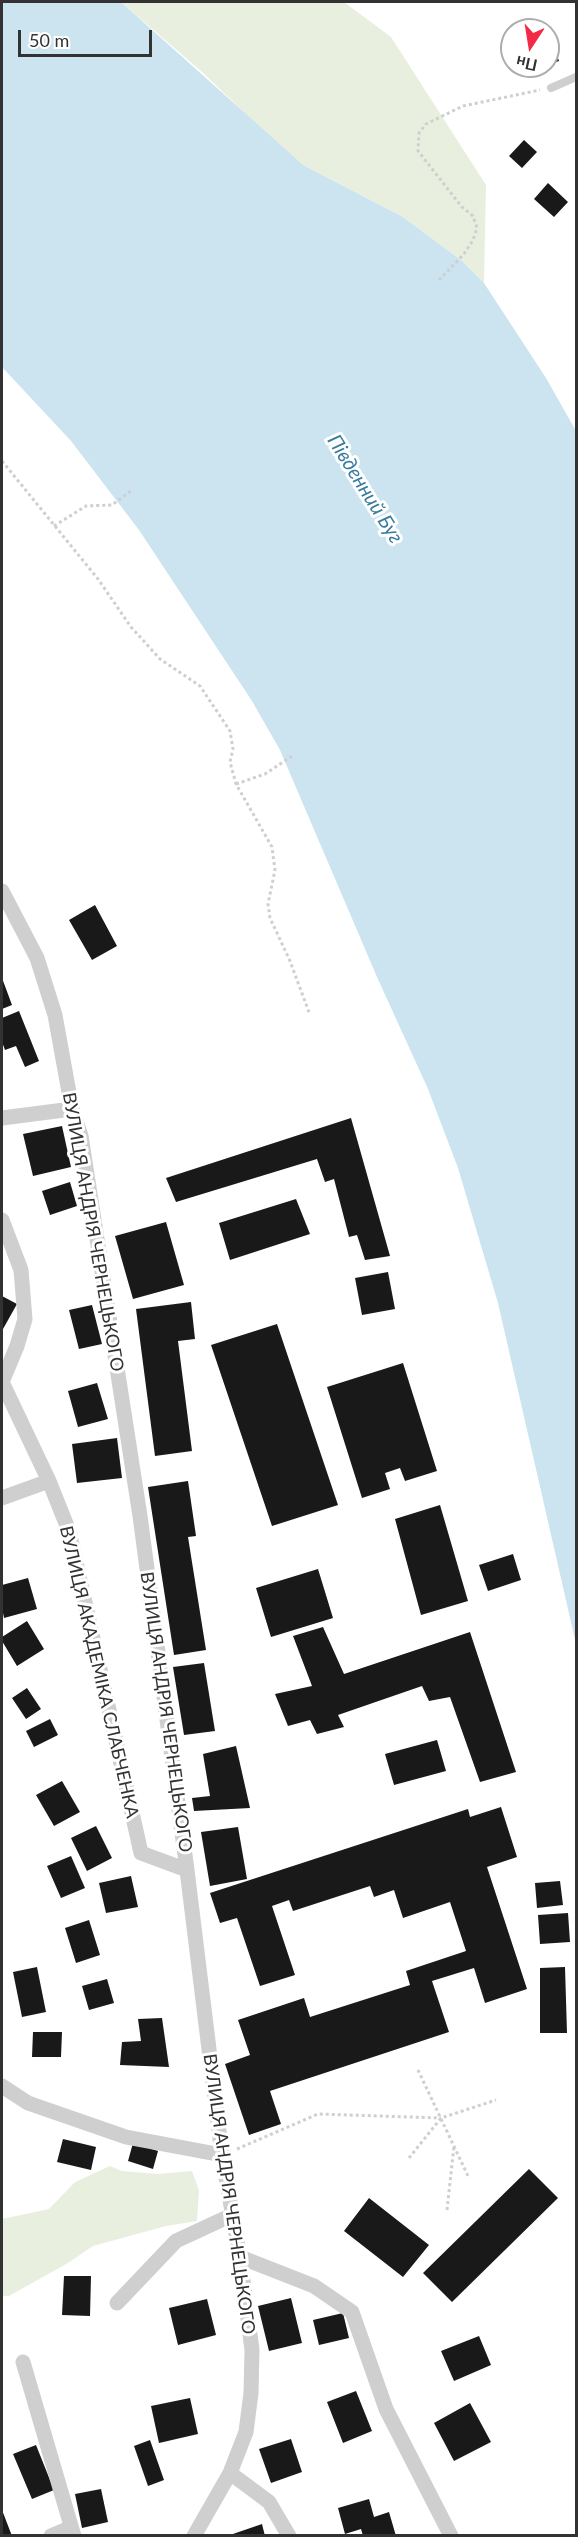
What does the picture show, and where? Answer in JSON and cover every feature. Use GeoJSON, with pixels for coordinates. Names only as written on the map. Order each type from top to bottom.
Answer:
{"type":"FeatureCollection","features":[{"type":"Feature","properties":{"kind":"street","name":"ВУЛИЦЯ АНДРІЯ ЧЕРНЕЦЬКОГО"},"geometry":{"type":"LineString","coordinates":[[2,891],[37,958],[55,1015],[72,1109],[81,1136],[140,1516],[188,1870],[222,2155],[240,2257],[252,2350],[251,2393],[246,2432],[230,2473],[194,2535]]}},
{"type":"Feature","properties":{"kind":"street"},"geometry":{"type":"LineString","coordinates":[[2,1118],[72,1109]]}},
{"type":"Feature","properties":{"kind":"street"},"geometry":{"type":"LineString","coordinates":[[2,1220],[21,1270],[25,1319],[2,1382]]}},
{"type":"Feature","properties":{"kind":"street","name":"ВУЛИЦЯ АКАДЕМІКА СЛАБЧЕНКА"},"geometry":{"type":"LineString","coordinates":[[2,1382],[49,1480],[69,1531],[141,1853],[188,1870]]}},
{"type":"Feature","properties":{"kind":"street"},"geometry":{"type":"LineString","coordinates":[[2,1498],[49,1480]]}},
{"type":"Feature","properties":{"kind":"street"},"geometry":{"type":"LineString","coordinates":[[2,2085],[28,2103],[126,2137],[222,2155]]}},
{"type":"Feature","properties":{"kind":"street"},"geometry":{"type":"LineString","coordinates":[[117,2303],[176,2241],[232,2215]]}},
{"type":"Feature","properties":{"kind":"street"},"geometry":{"type":"LineString","coordinates":[[240,2257],[314,2286],[352,2312],[386,2409],[451,2535]]}},
{"type":"Feature","properties":{"kind":"street"},"geometry":{"type":"LineString","coordinates":[[23,2362],[72,2532],[51,2535]]}},
{"type":"Feature","properties":{"kind":"street"},"geometry":{"type":"LineString","coordinates":[[230,2473],[269,2502],[289,2535]]}},
{"type":"Feature","properties":{"kind":"lane"},"geometry":{"type":"LineString","coordinates":[[551,88],[576,77]]}},
{"type":"Feature","properties":{"kind":"path"},"geometry":{"type":"LineString","coordinates":[[439,280],[464,254],[477,228],[473,216],[462,207],[418,151],[419,134],[426,124],[463,106],[551,88]]}},
{"type":"Feature","properties":{"kind":"path"},"geometry":{"type":"LineString","coordinates":[[2,461],[98,579],[131,627],[160,659],[200,686],[230,731],[232,749],[230,762],[236,784],[272,847],[275,870],[268,904],[270,918],[290,961],[310,1015]]}},
{"type":"Feature","properties":{"kind":"path"},"geometry":{"type":"LineString","coordinates":[[54,526],[86,506],[112,505],[132,490]]}},
{"type":"Feature","properties":{"kind":"path"},"geometry":{"type":"LineString","coordinates":[[236,784],[265,774],[292,756]]}},
{"type":"Feature","properties":{"kind":"path"},"geometry":{"type":"LineString","coordinates":[[418,2070],[468,2176]]}},
{"type":"Feature","properties":{"kind":"path"},"geometry":{"type":"LineString","coordinates":[[222,2155],[318,2114],[441,2118],[496,2100]]}},
{"type":"Feature","properties":{"kind":"path"},"geometry":{"type":"LineString","coordinates":[[409,2158],[441,2118]]}},
{"type":"Feature","properties":{"kind":"path"},"geometry":{"type":"LineString","coordinates":[[447,2210],[454,2145]]}},
{"type":"Feature","properties":{"kind":"green space"},"geometry":{"type":"Polygon","coordinates":[[[121,2],[344,2],[391,37],[486,185],[484,283],[462,261],[403,217],[303,165],[275,142],[201,71],[121,2]]]}},
{"type":"Feature","properties":{"kind":"green space"},"geometry":{"type":"Polygon","coordinates":[[[110,2166],[122,2171],[157,2174],[192,2171],[199,2190],[197,2221],[166,2226],[93,2246],[68,2263],[9,2296],[2,2296],[2,2219],[49,2209],[75,2182],[110,2166]]]}},
{"type":"Feature","properties":{"kind":"water","name":"Південний Буг"},"geometry":{"type":"Polygon","coordinates":[[[2,2],[121,2],[303,165],[403,217],[462,261],[484,283],[546,378],[576,431],[576,1644],[498,1303],[458,1168],[428,1089],[377,977],[280,750],[252,701],[139,530],[71,441],[2,367],[2,2]]]}},
{"type":"Feature","properties":{"kind":"building"},"geometry":{"type":"Polygon","coordinates":[[[524,140],[537,152],[522,168],[509,156],[524,140]]]}},
{"type":"Feature","properties":{"kind":"building"},"geometry":{"type":"Polygon","coordinates":[[[548,183],[568,202],[554,217],[534,199],[548,183]]]}},
{"type":"Feature","properties":{"kind":"building"},"geometry":{"type":"Polygon","coordinates":[[[95,905],[117,946],[92,960],[69,920],[95,905]]]}},
{"type":"Feature","properties":{"kind":"building"},"geometry":{"type":"Polygon","coordinates":[[[2,978],[12,1005],[2,1009],[2,978]]]}},
{"type":"Feature","properties":{"kind":"building"},"geometry":{"type":"Polygon","coordinates":[[[19,1011],[39,1061],[25,1067],[16,1046],[5,1050],[2,1042],[2,1018],[19,1011]]]}},
{"type":"Feature","properties":{"kind":"building"},"geometry":{"type":"Polygon","coordinates":[[[351,1118],[390,1256],[365,1260],[357,1235],[349,1237],[334,1179],[325,1182],[317,1159],[176,1202],[166,1178],[351,1118]]]}},
{"type":"Feature","properties":{"kind":"building"},"geometry":{"type":"Polygon","coordinates":[[[62,1126],[71,1167],[33,1176],[23,1134],[62,1126]]]}},
{"type":"Feature","properties":{"kind":"building"},"geometry":{"type":"Polygon","coordinates":[[[70,1182],[77,1206],[50,1215],[42,1191],[70,1182]]]}},
{"type":"Feature","properties":{"kind":"building"},"geometry":{"type":"Polygon","coordinates":[[[296,1199],[310,1234],[230,1260],[219,1223],[296,1199]]]}},
{"type":"Feature","properties":{"kind":"building"},"geometry":{"type":"Polygon","coordinates":[[[166,1222],[184,1285],[133,1299],[115,1236],[166,1222]]]}},
{"type":"Feature","properties":{"kind":"building"},"geometry":{"type":"Polygon","coordinates":[[[388,1272],[395,1309],[362,1315],[355,1278],[388,1272]]]}},
{"type":"Feature","properties":{"kind":"building"},"geometry":{"type":"Polygon","coordinates":[[[2,1296],[17,1304],[3,1329],[2,1328],[2,1296]]]}},
{"type":"Feature","properties":{"kind":"building"},"geometry":{"type":"Polygon","coordinates":[[[191,1302],[195,1339],[178,1341],[192,1451],[155,1456],[136,1309],[191,1302]]]}},
{"type":"Feature","properties":{"kind":"building"},"geometry":{"type":"Polygon","coordinates":[[[92,1305],[102,1344],[79,1349],[69,1310],[92,1305]]]}},
{"type":"Feature","properties":{"kind":"building"},"geometry":{"type":"Polygon","coordinates":[[[277,1324],[338,1505],[272,1526],[211,1345],[277,1324]]]}},
{"type":"Feature","properties":{"kind":"building"},"geometry":{"type":"Polygon","coordinates":[[[403,1363],[437,1471],[405,1481],[400,1468],[385,1473],[390,1489],[362,1498],[327,1387],[403,1363]]]}},
{"type":"Feature","properties":{"kind":"building"},"geometry":{"type":"Polygon","coordinates":[[[97,1383],[108,1419],[78,1427],[68,1391],[97,1383]]]}},
{"type":"Feature","properties":{"kind":"building"},"geometry":{"type":"Polygon","coordinates":[[[117,1438],[122,1478],[77,1483],[72,1444],[117,1438]]]}},
{"type":"Feature","properties":{"kind":"building"},"geometry":{"type":"Polygon","coordinates":[[[188,1481],[196,1536],[188,1537],[206,1650],[174,1655],[148,1487],[188,1481]]]}},
{"type":"Feature","properties":{"kind":"building"},"geometry":{"type":"Polygon","coordinates":[[[440,1505],[468,1601],[421,1615],[395,1519],[440,1505]]]}},
{"type":"Feature","properties":{"kind":"building"},"geometry":{"type":"Polygon","coordinates":[[[513,1554],[521,1580],[488,1591],[479,1565],[513,1554]]]}},
{"type":"Feature","properties":{"kind":"building"},"geometry":{"type":"Polygon","coordinates":[[[318,1569],[333,1618],[271,1637],[256,1588],[318,1569]]]}},
{"type":"Feature","properties":{"kind":"building"},"geometry":{"type":"Polygon","coordinates":[[[28,1578],[37,1609],[4,1618],[2,1585],[28,1578]]]}},
{"type":"Feature","properties":{"kind":"building"},"geometry":{"type":"Polygon","coordinates":[[[27,1621],[44,1649],[17,1666],[2,1641],[2,1637],[27,1621]]]}},
{"type":"Feature","properties":{"kind":"building"},"geometry":{"type":"Polygon","coordinates":[[[323,1627],[344,1674],[470,1632],[516,1772],[480,1782],[450,1697],[429,1701],[422,1686],[338,1715],[344,1727],[317,1734],[310,1720],[288,1726],[275,1694],[312,1686],[293,1636],[323,1627]]]}},
{"type":"Feature","properties":{"kind":"building"},"geometry":{"type":"Polygon","coordinates":[[[204,1663],[215,1731],[184,1735],[173,1667],[204,1663]]]}},
{"type":"Feature","properties":{"kind":"building"},"geometry":{"type":"Polygon","coordinates":[[[27,1688],[41,1709],[26,1719],[12,1698],[27,1688]]]}},
{"type":"Feature","properties":{"kind":"building"},"geometry":{"type":"Polygon","coordinates":[[[50,1719],[58,1735],[34,1747],[26,1731],[50,1719]]]}},
{"type":"Feature","properties":{"kind":"building"},"geometry":{"type":"Polygon","coordinates":[[[437,1740],[446,1771],[394,1785],[385,1754],[437,1740]]]}},
{"type":"Feature","properties":{"kind":"building"},"geometry":{"type":"Polygon","coordinates":[[[236,1746],[250,1808],[194,1811],[192,1798],[210,1796],[203,1754],[236,1746]]]}},
{"type":"Feature","properties":{"kind":"building"},"geometry":{"type":"Polygon","coordinates":[[[62,1781],[80,1812],[54,1826],[36,1795],[62,1781]]]}},
{"type":"Feature","properties":{"kind":"building"},"geometry":{"type":"Polygon","coordinates":[[[501,1807],[517,1857],[487,1867],[527,1989],[485,2003],[474,1968],[432,1981],[449,2032],[270,2091],[281,2124],[249,2135],[225,2064],[250,2055],[238,2020],[304,1998],[310,2017],[410,1985],[406,1971],[466,1951],[450,1902],[403,1918],[394,1890],[374,1897],[370,1886],[293,1911],[289,1900],[272,1906],[295,1975],[260,1986],[237,1918],[220,1923],[210,1893],[468,1809],[470,1817],[501,1807]]]}},
{"type":"Feature","properties":{"kind":"building"},"geometry":{"type":"Polygon","coordinates":[[[96,1826],[112,1858],[87,1871],[71,1838],[96,1826]]]}},
{"type":"Feature","properties":{"kind":"building"},"geometry":{"type":"Polygon","coordinates":[[[238,1827],[247,1879],[210,1886],[201,1832],[238,1827]]]}},
{"type":"Feature","properties":{"kind":"building"},"geometry":{"type":"Polygon","coordinates":[[[71,1856],[85,1888],[61,1898],[47,1866],[71,1856]]]}},
{"type":"Feature","properties":{"kind":"building"},"geometry":{"type":"Polygon","coordinates":[[[131,1876],[138,1907],[106,1913],[99,1883],[131,1876]]]}},
{"type":"Feature","properties":{"kind":"building"},"geometry":{"type":"Polygon","coordinates":[[[560,1881],[563,1905],[537,1908],[535,1883],[560,1881]]]}},
{"type":"Feature","properties":{"kind":"building"},"geometry":{"type":"Polygon","coordinates":[[[568,1913],[570,1942],[540,1944],[538,1915],[568,1913]]]}},
{"type":"Feature","properties":{"kind":"building"},"geometry":{"type":"Polygon","coordinates":[[[89,1920],[100,1955],[76,1963],[65,1928],[89,1920]]]}},
{"type":"Feature","properties":{"kind":"building"},"geometry":{"type":"Polygon","coordinates":[[[37,1967],[46,2012],[22,2017],[13,1972],[37,1967]]]}},
{"type":"Feature","properties":{"kind":"building"},"geometry":{"type":"Polygon","coordinates":[[[565,1967],[567,2033],[540,2033],[540,1968],[565,1967]]]}},
{"type":"Feature","properties":{"kind":"building"},"geometry":{"type":"Polygon","coordinates":[[[107,1979],[114,2003],[89,2010],[82,1986],[107,1979]]]}},
{"type":"Feature","properties":{"kind":"building"},"geometry":{"type":"Polygon","coordinates":[[[162,2018],[169,2067],[120,2065],[122,2042],[141,2041],[138,2019],[162,2018]]]}},
{"type":"Feature","properties":{"kind":"building"},"geometry":{"type":"Polygon","coordinates":[[[33,2032],[62,2032],[61,2057],[32,2057],[33,2032]]]}},
{"type":"Feature","properties":{"kind":"building"},"geometry":{"type":"Polygon","coordinates":[[[63,2139],[96,2147],[91,2170],[57,2162],[63,2139]]]}},
{"type":"Feature","properties":{"kind":"building"},"geometry":{"type":"Polygon","coordinates":[[[133,2143],[158,2151],[153,2169],[128,2161],[133,2143]]]}},
{"type":"Feature","properties":{"kind":"building"},"geometry":{"type":"Polygon","coordinates":[[[529,2169],[558,2198],[452,2302],[423,2273],[529,2169]]]}},
{"type":"Feature","properties":{"kind":"building"},"geometry":{"type":"Polygon","coordinates":[[[369,2198],[429,2245],[403,2277],[344,2231],[369,2198]]]}},
{"type":"Feature","properties":{"kind":"building"},"geometry":{"type":"Polygon","coordinates":[[[64,2276],[91,2276],[90,2316],[62,2315],[64,2276]]]}},
{"type":"Feature","properties":{"kind":"building"},"geometry":{"type":"Polygon","coordinates":[[[291,2298],[302,2343],[269,2351],[258,2306],[291,2298]]]}},
{"type":"Feature","properties":{"kind":"building"},"geometry":{"type":"Polygon","coordinates":[[[207,2299],[216,2335],[178,2345],[169,2308],[207,2299]]]}},
{"type":"Feature","properties":{"kind":"building"},"geometry":{"type":"Polygon","coordinates":[[[343,2313],[349,2338],[319,2345],[313,2320],[343,2313]]]}},
{"type":"Feature","properties":{"kind":"building"},"geometry":{"type":"Polygon","coordinates":[[[479,2336],[491,2365],[454,2381],[441,2351],[479,2336]]]}},
{"type":"Feature","properties":{"kind":"building"},"geometry":{"type":"Polygon","coordinates":[[[356,2391],[372,2431],[343,2443],[327,2402],[356,2391]]]}},
{"type":"Feature","properties":{"kind":"building"},"geometry":{"type":"Polygon","coordinates":[[[190,2398],[198,2434],[159,2443],[151,2406],[190,2398]]]}},
{"type":"Feature","properties":{"kind":"building"},"geometry":{"type":"Polygon","coordinates":[[[470,2403],[491,2442],[454,2461],[434,2423],[470,2403]]]}},
{"type":"Feature","properties":{"kind":"building"},"geometry":{"type":"Polygon","coordinates":[[[291,2439],[302,2472],[271,2483],[259,2449],[291,2439]]]}},
{"type":"Feature","properties":{"kind":"building"},"geometry":{"type":"Polygon","coordinates":[[[150,2440],[164,2480],[148,2486],[134,2446],[150,2440]]]}},
{"type":"Feature","properties":{"kind":"building"},"geometry":{"type":"Polygon","coordinates":[[[36,2445],[54,2490],[32,2499],[13,2454],[36,2445]]]}},
{"type":"Feature","properties":{"kind":"building"},"geometry":{"type":"Polygon","coordinates":[[[101,2489],[108,2522],[82,2528],[75,2494],[101,2489]]]}},
{"type":"Feature","properties":{"kind":"building"},"geometry":{"type":"Polygon","coordinates":[[[369,2499],[374,2517],[389,2512],[396,2536],[363,2536],[361,2529],[345,2534],[338,2508],[369,2499]]]}},
{"type":"Feature","properties":{"kind":"building"},"geometry":{"type":"Polygon","coordinates":[[[2,2510],[12,2536],[2,2536],[2,2510]]]}},
{"type":"Feature","properties":{"kind":"building"},"geometry":{"type":"Polygon","coordinates":[[[262,2524],[265,2536],[230,2536],[230,2535],[262,2524]]]}}]}
